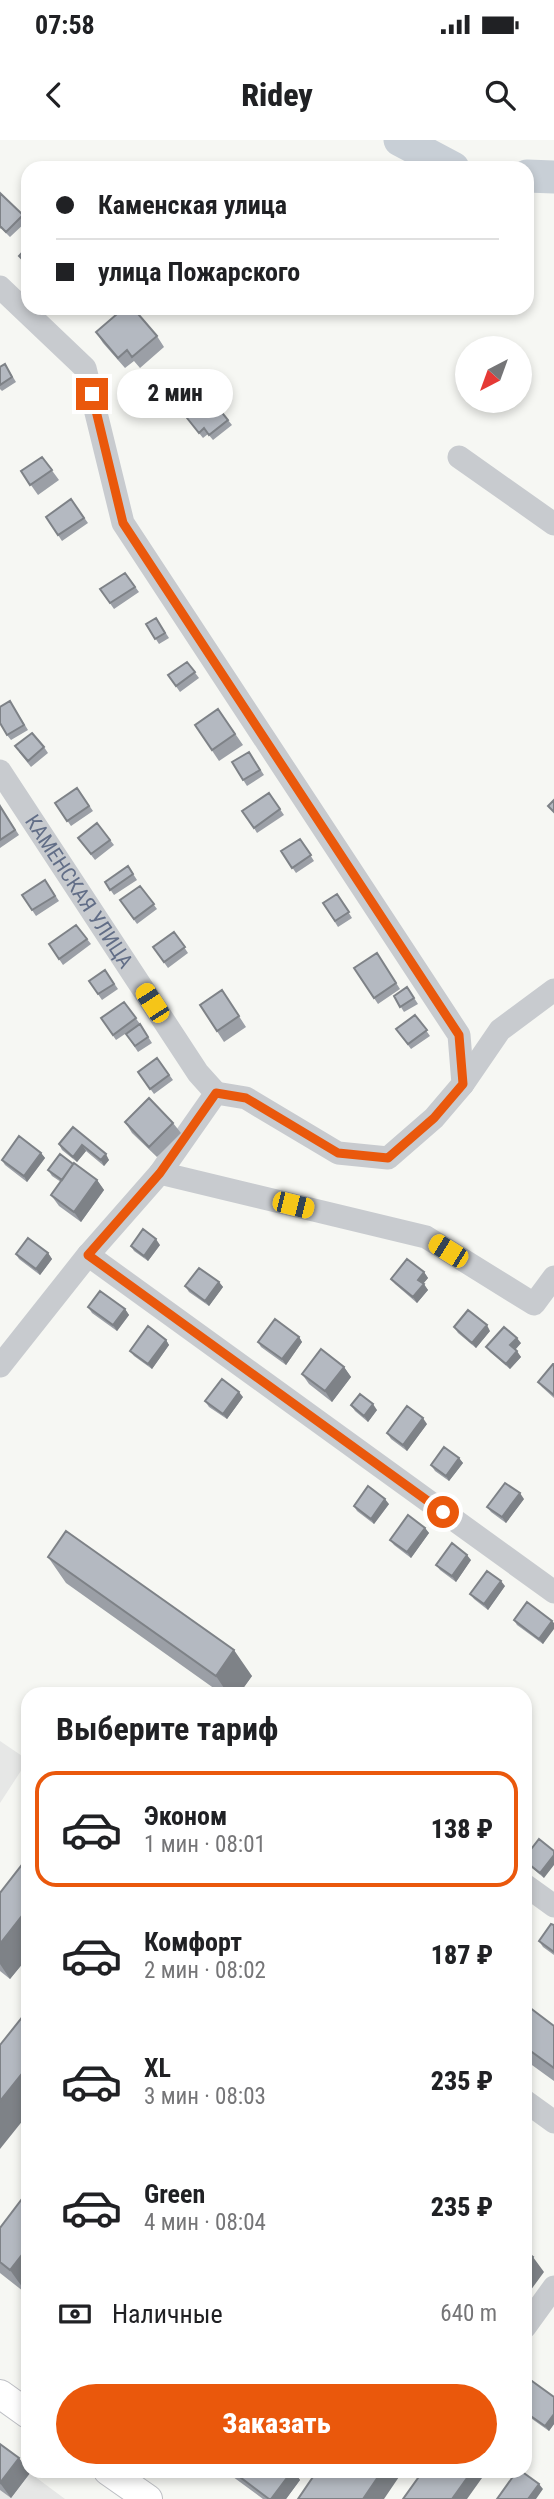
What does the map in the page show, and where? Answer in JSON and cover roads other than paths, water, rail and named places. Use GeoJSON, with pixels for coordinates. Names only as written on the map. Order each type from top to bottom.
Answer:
{"type":"FeatureCollection","features":[{"type":"Feature","properties":{"kind":"main road"},"geometry":{"type":"LineString","coordinates":[[0,2394],[21,2409]]}},
{"type":"Feature","properties":{"kind":"main road"},"geometry":{"type":"LineString","coordinates":[[118,2478],[148,2499]]}},
{"type":"Feature","properties":{"kind":"street"},"geometry":{"type":"LineString","coordinates":[[2,294],[21,311]]}},
{"type":"Feature","properties":{"kind":"street"},"geometry":{"type":"LineString","coordinates":[[25,315],[85,369],[123,523],[459,1035],[463,1084]]}},
{"type":"Feature","properties":{"kind":"street"},"geometry":{"type":"LineString","coordinates":[[458,457],[554,524]]}},
{"type":"Feature","properties":{"kind":"street","name":"КАМЕНСКАЯ УЛИЦА"},"geometry":{"type":"LineString","coordinates":[[0,771],[198,1073],[216,1093]]}},
{"type":"Feature","properties":{"kind":"street"},"geometry":{"type":"LineString","coordinates":[[0,1366],[88,1255],[160,1173],[216,1093],[246,1098],[338,1153],[388,1158],[434,1118],[463,1084],[500,1030],[554,990]]}},
{"type":"Feature","properties":{"kind":"street"},"geometry":{"type":"LineString","coordinates":[[160,1173],[426,1237],[534,1304],[554,1277]]}},
{"type":"Feature","properties":{"kind":"street"},"geometry":{"type":"LineString","coordinates":[[88,1255],[554,1592]]}},
{"type":"Feature","properties":{"kind":"street"},"geometry":{"type":"LineString","coordinates":[[532,1890],[554,1906]]}},
{"type":"Feature","properties":{"kind":"street"},"geometry":{"type":"LineString","coordinates":[[532,2106],[554,2122]]}},
{"type":"Feature","properties":{"kind":"street"},"geometry":{"type":"LineString","coordinates":[[532,2317],[554,2287]]}},
{"type":"Feature","properties":{"kind":"waterway"},"geometry":{"type":"LineString","coordinates":[[400,140],[440,161]]}},
{"type":"Feature","properties":{"kind":"waterway"},"geometry":{"type":"LineString","coordinates":[[534,176],[554,177]]}}]}
